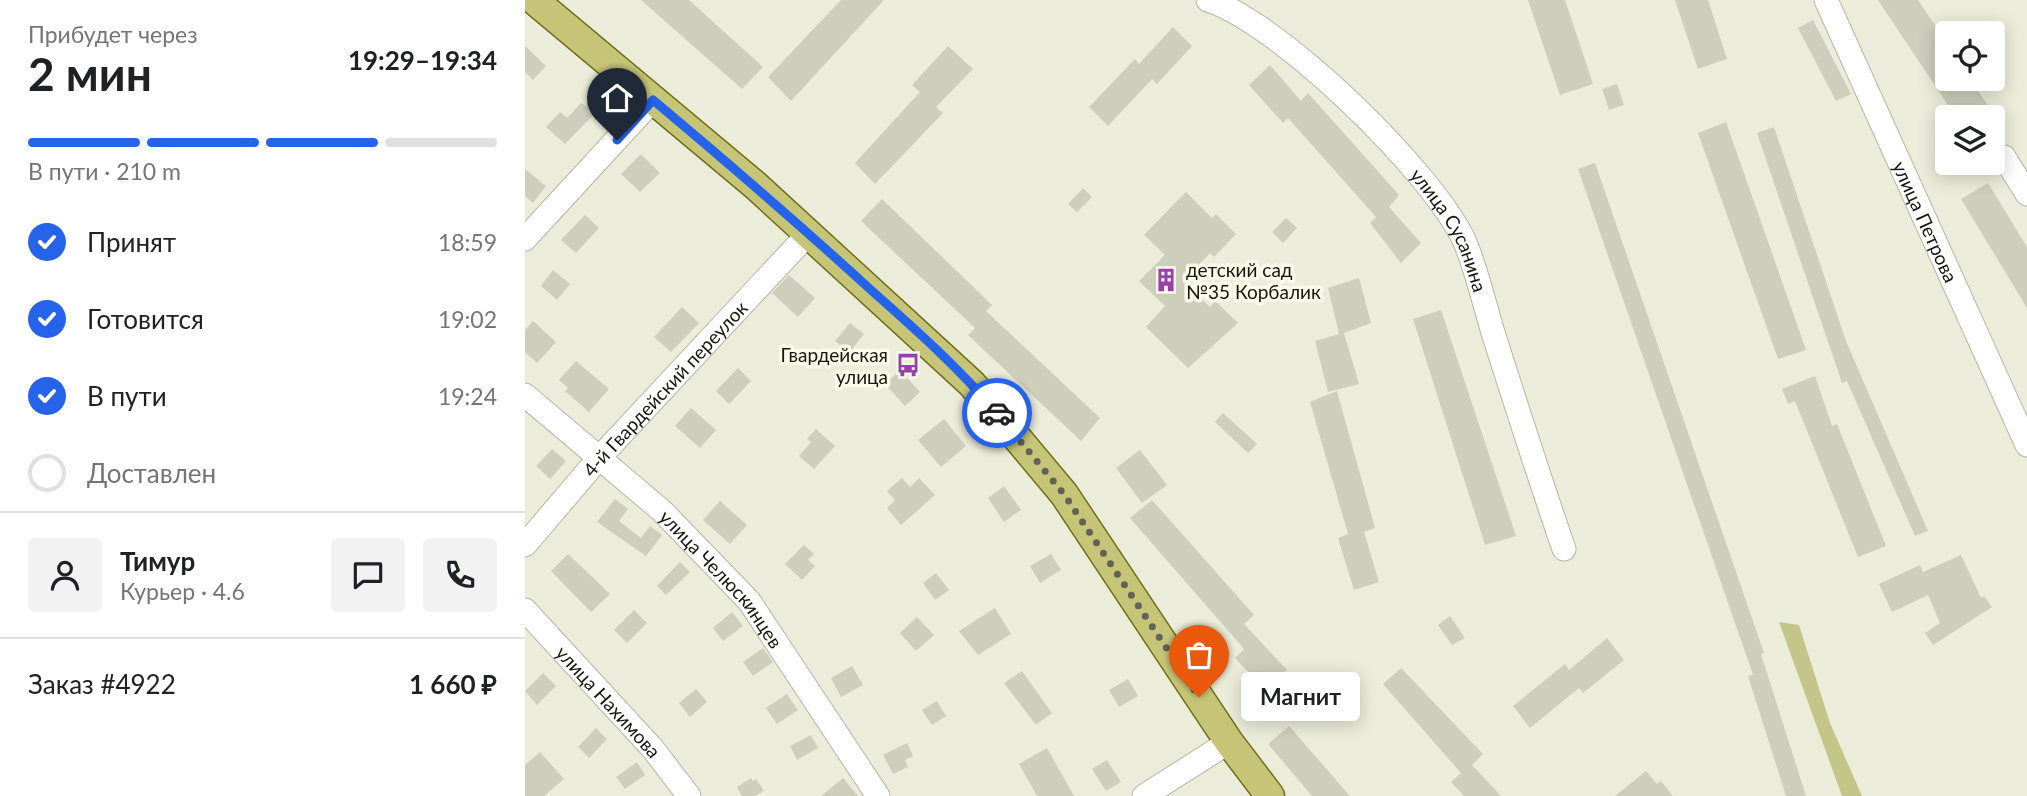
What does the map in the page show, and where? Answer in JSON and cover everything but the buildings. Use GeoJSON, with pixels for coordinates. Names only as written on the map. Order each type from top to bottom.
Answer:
{"type":"FeatureCollection","features":[{"type":"Feature","properties":{"kind":"main road"},"geometry":{"type":"LineString","coordinates":[[534,0],[809,233],[972,384],[1056,484],[1229,743],[1271,796]]}},
{"type":"Feature","properties":{"kind":"street","name":"улица Сусанина"},"geometry":{"type":"LineString","coordinates":[[1208,0],[1227,6],[1271,36],[1342,93],[1430,189],[1464,240],[1564,549]]}},
{"type":"Feature","properties":{"kind":"street","name":"улица Петрова"},"geometry":{"type":"LineString","coordinates":[[1826,0],[2027,444]]}},
{"type":"Feature","properties":{"kind":"street"},"geometry":{"type":"LineString","coordinates":[[525,239],[653,100]]}},
{"type":"Feature","properties":{"kind":"street"},"geometry":{"type":"LineString","coordinates":[[2005,159],[2027,194]]}},
{"type":"Feature","properties":{"kind":"street","name":"4-й Гвардейский переулок"},"geometry":{"type":"LineString","coordinates":[[525,545],[599,458],[809,233]]}},
{"type":"Feature","properties":{"kind":"street","name":"улица Челюскинцев"},"geometry":{"type":"LineString","coordinates":[[525,395],[662,511],[749,601],[878,796]]}},
{"type":"Feature","properties":{"kind":"street","name":"улица Нахимова"},"geometry":{"type":"LineString","coordinates":[[525,610],[653,749],[689,796]]}},
{"type":"Feature","properties":{"kind":"street"},"geometry":{"type":"LineString","coordinates":[[1144,796],[1229,743]]}},
{"type":"Feature","properties":{"kind":"green space"},"geometry":{"type":"Polygon","coordinates":[[[1779,622],[1799,625],[1830,723],[1862,796],[1842,796],[1779,622]]]}},
{"type":"Feature","properties":{"kind":"way so far"},"geometry":{"type":"LineString","coordinates":[[997,413],[1064,494],[1199,697]]}},
{"type":"Feature","properties":{"kind":"place","name":"детский сад №35 Корбалик"},"geometry":{"type":"Point","coordinates":[1166,280]}},
{"type":"Feature","properties":{"kind":"place","name":"Гвардейская улица"},"geometry":{"type":"Point","coordinates":[908,365]}},
{"type":"Feature","properties":{"kind":"place","name":"Магнит"},"geometry":{"type":"Point","coordinates":[1199,697]}},
{"type":"Feature","properties":{"kind":"route"},"geometry":{"type":"LineString","coordinates":[[617,140],[653,100],[755,185],[929,342],[997,413]]}}]}
